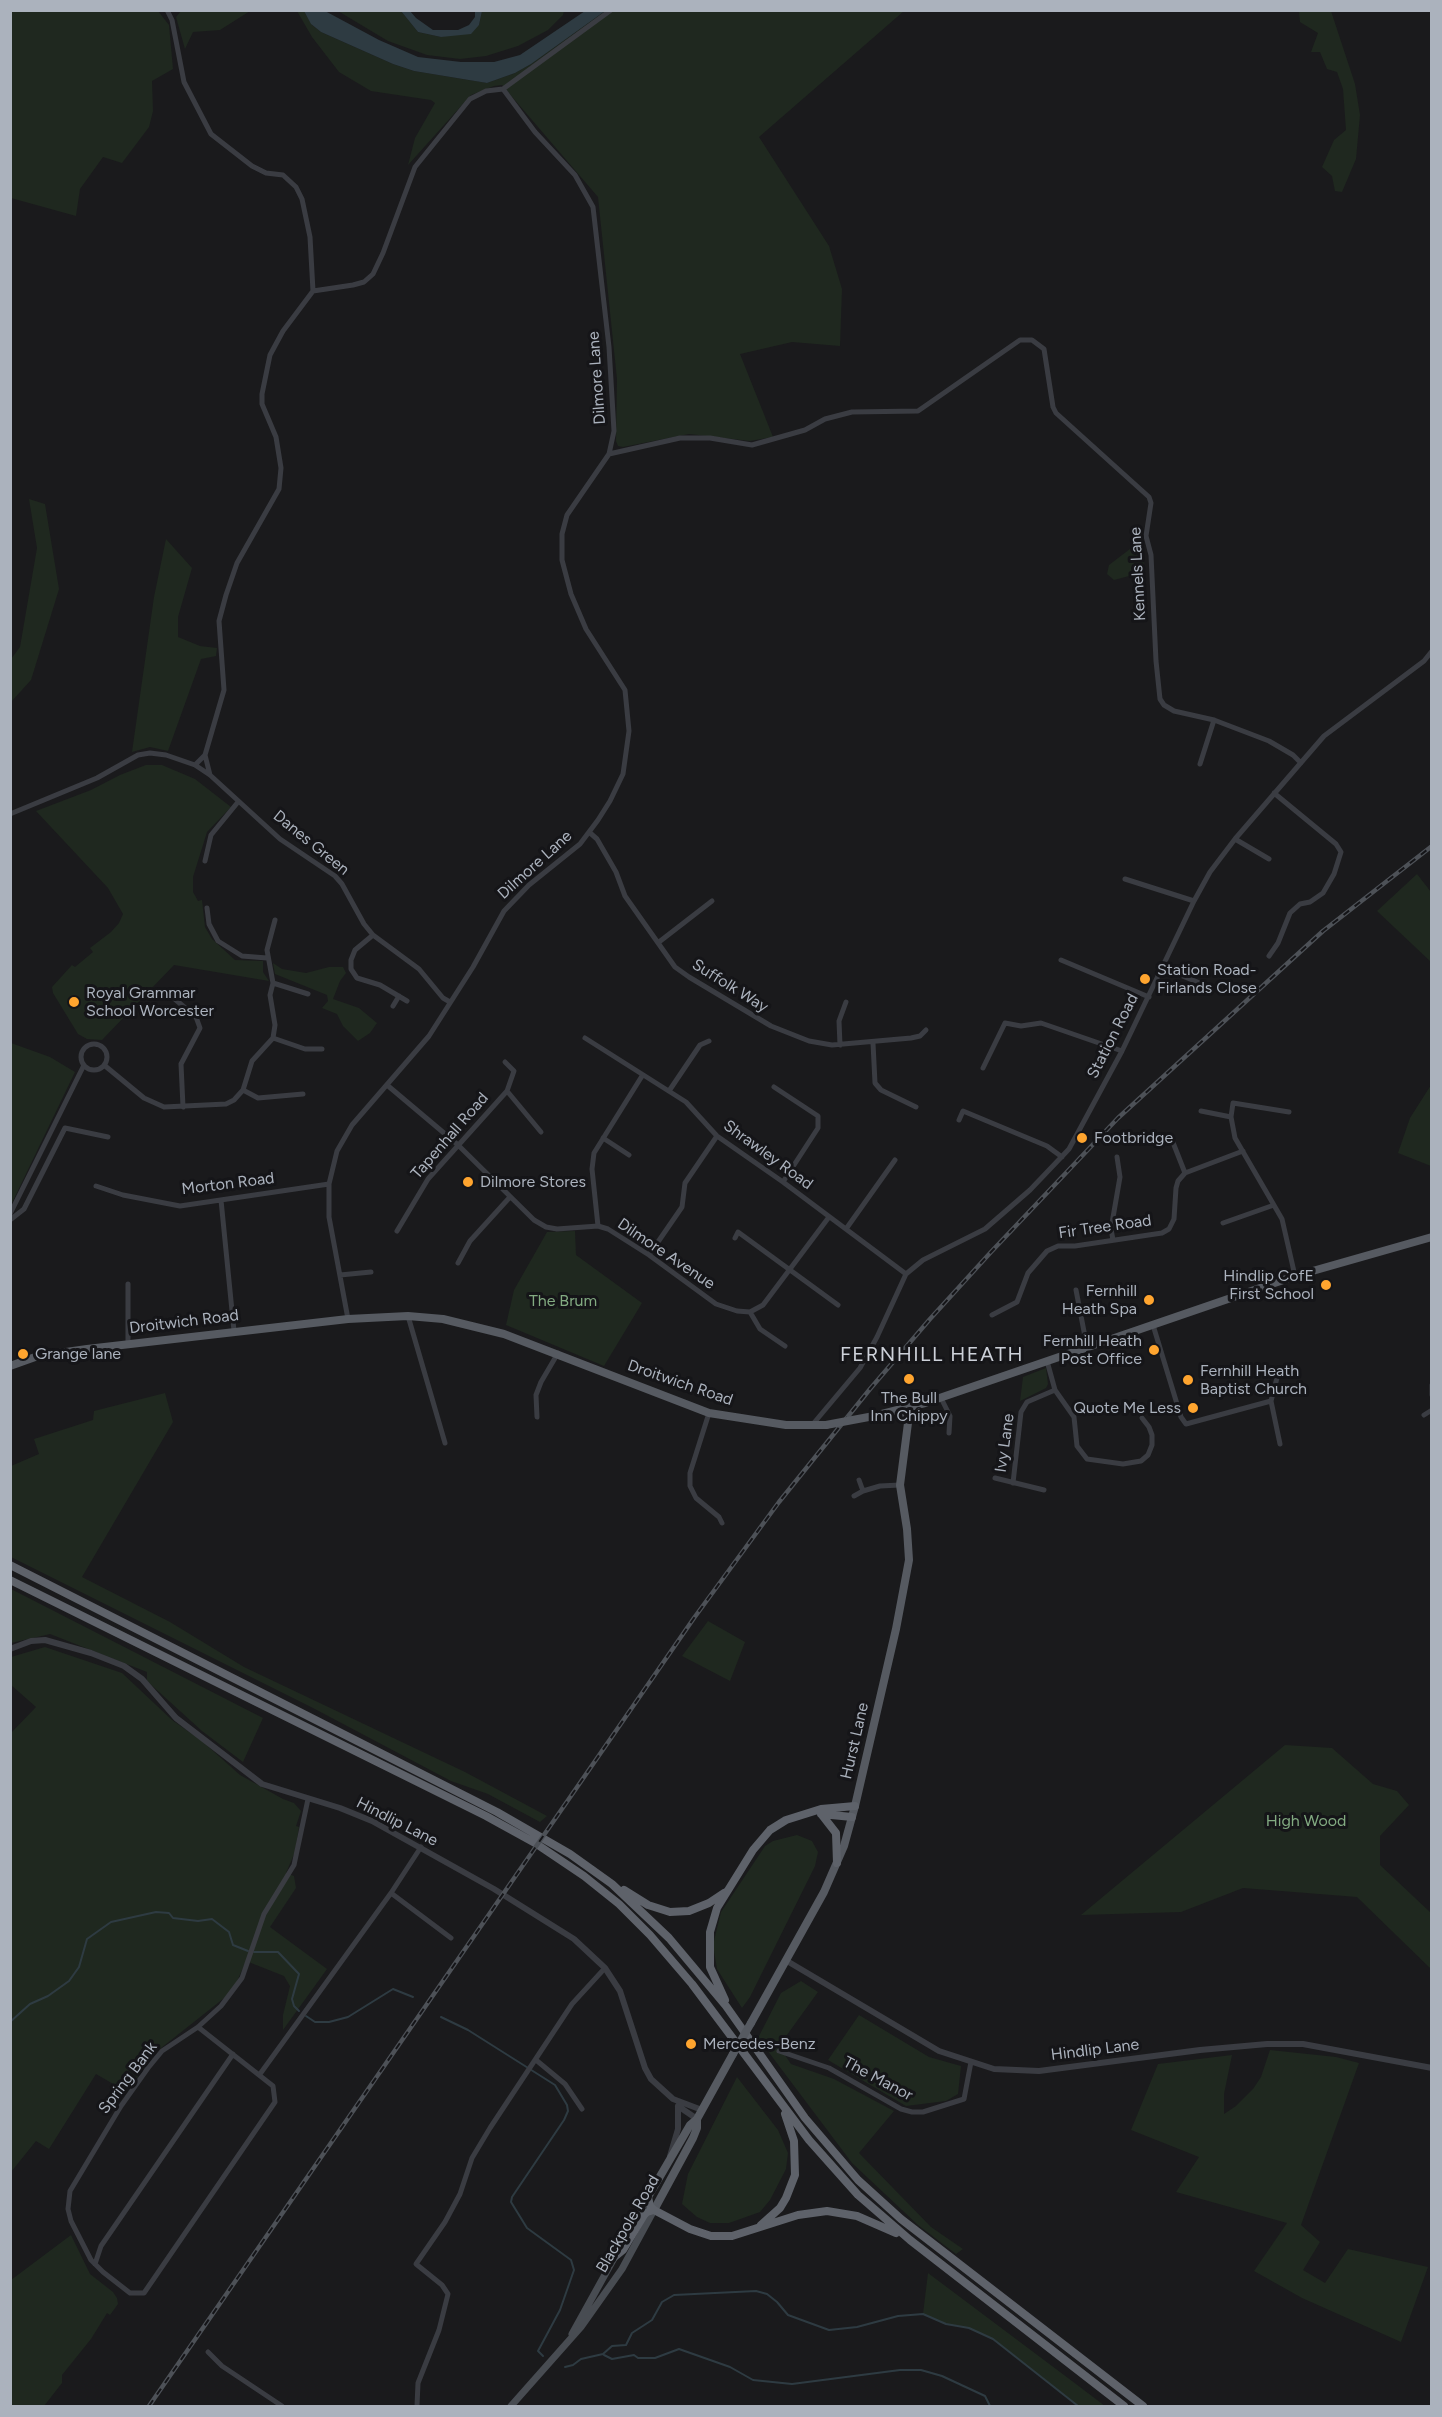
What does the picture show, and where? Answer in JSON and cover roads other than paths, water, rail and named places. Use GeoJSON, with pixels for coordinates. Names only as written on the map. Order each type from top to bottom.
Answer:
{"type":"FeatureCollection","features":[{"type":"Feature","properties":{"kind":"highway"},"geometry":{"type":"LineString","coordinates":[[10,1565],[497,1812],[570,1854],[612,1884],[648,1905],[670,1912],[689,1911],[709,1903],[727,1891]]}},
{"type":"Feature","properties":{"kind":"highway"},"geometry":{"type":"LineString","coordinates":[[10,1580],[486,1816],[535,1843],[585,1876],[619,1904],[650,1935],[692,1984],[781,2104],[834,2170],[858,2195],[910,2240],[1124,2406]]}},
{"type":"Feature","properties":{"kind":"highway"},"geometry":{"type":"LineString","coordinates":[[726,2006],[710,1967],[708,1947],[712,1920],[753,1850],[770,1830],[786,1820],[818,1813],[833,1806],[855,1806]]}},
{"type":"Feature","properties":{"kind":"highway"},"geometry":{"type":"LineString","coordinates":[[818,1813],[852,1817]]}},
{"type":"Feature","properties":{"kind":"highway"},"geometry":{"type":"LineString","coordinates":[[818,1813],[831,1823],[836,1833],[837,1863]]}},
{"type":"Feature","properties":{"kind":"highway"},"geometry":{"type":"LineString","coordinates":[[612,1884],[669,1938],[726,2006],[805,2118],[858,2180],[901,2219],[1143,2406]]}},
{"type":"Feature","properties":{"kind":"highway"},"geometry":{"type":"LineString","coordinates":[[756,2229],[780,2208],[792,2187],[795,2175],[794,2141],[781,2104]]}},
{"type":"Feature","properties":{"kind":"highway"},"geometry":{"type":"LineString","coordinates":[[648,2197],[650,2206],[654,2210],[690,2229],[711,2236],[732,2236],[798,2215],[827,2211],[843,2212],[872,2221],[910,2240]]}},
{"type":"Feature","properties":{"kind":"highway"},"geometry":{"type":"LineString","coordinates":[[612,2259],[623,2250],[644,2215],[654,2210]]}},
{"type":"Feature","properties":{"kind":"main road","name":"Droitwich Road"},"geometry":{"type":"LineString","coordinates":[[10,1366],[38,1356],[129,1344],[348,1319],[408,1316],[443,1319],[472,1325],[558,1353],[709,1413],[786,1425],[826,1425],[905,1409],[1295,1276],[1431,1237]]}},
{"type":"Feature","properties":{"kind":"main road","name":"Hurst Lane"},"geometry":{"type":"LineString","coordinates":[[733,2054],[787,1961],[837,1863],[855,1806],[896,1629],[909,1560],[900,1485],[908,1423],[905,1409]]}},
{"type":"Feature","properties":{"kind":"main road","name":"Blackpole Road"},"geometry":{"type":"LineString","coordinates":[[511,2406],[546,2368],[571,2336],[612,2259],[690,2125],[700,2114],[733,2054]]}},
{"type":"Feature","properties":{"kind":"main road","name":"Blackpole Road"},"geometry":{"type":"LineString","coordinates":[[571,2336],[581,2327],[622,2269],[693,2138],[700,2114]]}},
{"type":"Feature","properties":{"kind":"street"},"geometry":{"type":"LineString","coordinates":[[167,10],[172,20],[184,82],[211,134],[252,166],[266,173],[283,176],[296,187],[310,237],[313,291],[283,331],[270,355],[264,380],[262,404],[276,437],[281,477],[273,501],[237,563],[219,621],[224,690],[206,755],[210,775]]}},
{"type":"Feature","properties":{"kind":"street"},"geometry":{"type":"LineString","coordinates":[[313,291],[364,282],[373,274],[415,167],[470,99],[486,91],[503,89],[611,10]]}},
{"type":"Feature","properties":{"kind":"street","name":"Dilmore Lane"},"geometry":{"type":"LineString","coordinates":[[348,1319],[329,1217],[329,1184],[337,1151],[352,1125],[429,1036],[473,967],[504,911],[529,885],[580,844],[589,832],[610,801],[623,774],[629,732],[625,690],[586,629],[571,594],[562,560],[562,534],[567,515],[609,454],[615,431],[609,347],[593,207],[575,175],[535,132],[503,89]]}},
{"type":"Feature","properties":{"kind":"street","name":"Kennels Lane"},"geometry":{"type":"LineString","coordinates":[[609,454],[680,438],[710,438],[752,445],[805,430],[825,419],[852,412],[918,411],[1020,340],[1032,340],[1044,349],[1053,407],[1056,413],[1149,497],[1151,502],[1146,536],[1151,555],[1155,650],[1160,699],[1164,705],[1174,711],[1214,720],[1269,741],[1293,755],[1301,763]]}},
{"type":"Feature","properties":{"kind":"street","name":"Station Road"},"geometry":{"type":"LineString","coordinates":[[813,1424],[860,1368],[906,1274],[923,1260],[985,1229],[1030,1190],[1062,1157],[1080,1130],[1122,1051],[1194,901],[1210,872],[1235,839],[1324,736],[1424,661],[1431,651]]}},
{"type":"Feature","properties":{"kind":"street"},"geometry":{"type":"LineString","coordinates":[[1200,764],[1214,720]]}},
{"type":"Feature","properties":{"kind":"street","name":"Danes Green"},"geometry":{"type":"LineString","coordinates":[[10,814],[97,778],[138,755],[150,753],[166,755],[195,765],[210,775],[280,839],[335,876],[342,884],[364,924],[374,935],[419,969],[443,998],[450,1002]]}},
{"type":"Feature","properties":{"kind":"street"},"geometry":{"type":"LineString","coordinates":[[195,765],[206,755]]}},
{"type":"Feature","properties":{"kind":"street"},"geometry":{"type":"LineString","coordinates":[[1269,956],[1278,943],[1290,914],[1300,904],[1310,902],[1323,893],[1334,874],[1341,852],[1336,844],[1274,793]]}},
{"type":"Feature","properties":{"kind":"street"},"geometry":{"type":"LineString","coordinates":[[205,861],[211,835],[238,801]]}},
{"type":"Feature","properties":{"kind":"street","name":"Suffolk Way"},"geometry":{"type":"LineString","coordinates":[[589,832],[597,839],[616,872],[625,896],[675,967],[689,978],[771,1026],[809,1041],[840,1045],[911,1038],[920,1036],[925,1031],[928,1040]]}},
{"type":"Feature","properties":{"kind":"street"},"geometry":{"type":"LineString","coordinates":[[1235,839],[1269,859]]}},
{"type":"Feature","properties":{"kind":"street"},"geometry":{"type":"LineString","coordinates":[[1254,860],[1257,853]]}},
{"type":"Feature","properties":{"kind":"street"},"geometry":{"type":"LineString","coordinates":[[1125,879],[1194,901]]}},
{"type":"Feature","properties":{"kind":"street"},"geometry":{"type":"LineString","coordinates":[[659,942],[712,901]]}},
{"type":"Feature","properties":{"kind":"street"},"geometry":{"type":"LineString","coordinates":[[207,908],[209,924],[218,941],[242,956],[267,958]]}},
{"type":"Feature","properties":{"kind":"street"},"geometry":{"type":"LineString","coordinates":[[104,1065],[144,1098],[164,1107],[226,1104],[243,1090],[252,1061],[273,1038],[275,1025],[270,995],[273,983],[267,958],[275,920]]}},
{"type":"Feature","properties":{"kind":"street"},"geometry":{"type":"LineString","coordinates":[[374,935],[355,950],[351,960],[351,969],[357,978],[380,985],[407,1001]]}},
{"type":"Feature","properties":{"kind":"street"},"geometry":{"type":"LineString","coordinates":[[1061,960],[1149,997]]}},
{"type":"Feature","properties":{"kind":"street"},"geometry":{"type":"LineString","coordinates":[[1163,968],[1212,988]]}},
{"type":"Feature","properties":{"kind":"street"},"geometry":{"type":"LineString","coordinates":[[273,983],[308,994]]}},
{"type":"Feature","properties":{"kind":"street"},"geometry":{"type":"LineString","coordinates":[[170,995],[196,1017],[200,1028],[182,1064],[183,1107]]}},
{"type":"Feature","properties":{"kind":"street"},"geometry":{"type":"LineString","coordinates":[[393,1006],[399,996]]}},
{"type":"Feature","properties":{"kind":"street"},"geometry":{"type":"LineString","coordinates":[[840,1045],[839,1021],[846,1002]]}},
{"type":"Feature","properties":{"kind":"street"},"geometry":{"type":"LineString","coordinates":[[983,1068],[1005,1023],[1021,1026],[1041,1023],[1122,1051]]}},
{"type":"Feature","properties":{"kind":"street"},"geometry":{"type":"LineString","coordinates":[[273,1038],[305,1049],[322,1049]]}},
{"type":"Feature","properties":{"kind":"street","name":"Shrawley Road"},"geometry":{"type":"LineString","coordinates":[[585,1038],[695,1110],[705,1126],[717,1136],[906,1274]]}},
{"type":"Feature","properties":{"kind":"street"},"geometry":{"type":"LineString","coordinates":[[669,1091],[700,1045],[709,1041]]}},
{"type":"Feature","properties":{"kind":"street"},"geometry":{"type":"LineString","coordinates":[[873,1042],[876,1083],[881,1090],[916,1107]]}},
{"type":"Feature","properties":{"kind":"street"},"geometry":{"type":"LineString","coordinates":[[93,1045],[104,1051],[106,1059],[104,1065],[95,1070],[84,1065],[81,1059],[83,1051],[93,1045]]}},
{"type":"Feature","properties":{"kind":"street"},"geometry":{"type":"LineString","coordinates":[[506,1062],[514,1071],[507,1091],[541,1131]]}},
{"type":"Feature","properties":{"kind":"street"},"geometry":{"type":"LineString","coordinates":[[10,1214],[84,1065]]}},
{"type":"Feature","properties":{"kind":"street"},"geometry":{"type":"LineString","coordinates":[[597,1226],[592,1169],[594,1153],[642,1076]]}},
{"type":"Feature","properties":{"kind":"street","name":"Dilmore Avenue"},"geometry":{"type":"LineString","coordinates":[[387,1085],[458,1144],[534,1220],[546,1227],[597,1226],[608,1229],[649,1255],[716,1304],[737,1311],[750,1312]]}},
{"type":"Feature","properties":{"kind":"street"},"geometry":{"type":"LineString","coordinates":[[291,1087],[291,1095]]}},
{"type":"Feature","properties":{"kind":"street"},"geometry":{"type":"LineString","coordinates":[[774,1087],[818,1116],[818,1128],[783,1182]]}},
{"type":"Feature","properties":{"kind":"street"},"geometry":{"type":"LineString","coordinates":[[243,1090],[258,1098],[303,1094]]}},
{"type":"Feature","properties":{"kind":"street","name":"Tapenhall Road"},"geometry":{"type":"LineString","coordinates":[[397,1231],[428,1179],[507,1091]]}},
{"type":"Feature","properties":{"kind":"street"},"geometry":{"type":"LineString","coordinates":[[908,1104],[911,1096]]}},
{"type":"Feature","properties":{"kind":"street"},"geometry":{"type":"LineString","coordinates":[[1289,1112],[1233,1103],[1231,1117],[1235,1138],[1282,1220],[1295,1276]]}},
{"type":"Feature","properties":{"kind":"street"},"geometry":{"type":"LineString","coordinates":[[959,1120],[963,1111],[1047,1146],[1062,1157]]}},
{"type":"Feature","properties":{"kind":"street"},"geometry":{"type":"LineString","coordinates":[[1201,1111],[1231,1117]]}},
{"type":"Feature","properties":{"kind":"street"},"geometry":{"type":"LineString","coordinates":[[10,1220],[24,1209],[65,1128],[108,1137]]}},
{"type":"Feature","properties":{"kind":"street"},"geometry":{"type":"LineString","coordinates":[[649,1255],[682,1207],[685,1183],[717,1136]]}},
{"type":"Feature","properties":{"kind":"street"},"geometry":{"type":"LineString","coordinates":[[603,1138],[629,1155]]}},
{"type":"Feature","properties":{"kind":"street"},"geometry":{"type":"LineString","coordinates":[[1172,1140],[1185,1173],[1243,1151]]}},
{"type":"Feature","properties":{"kind":"street"},"geometry":{"type":"LineString","coordinates":[[1113,1240],[1110,1229],[1120,1177],[1117,1157]]}},
{"type":"Feature","properties":{"kind":"street"},"geometry":{"type":"LineString","coordinates":[[846,1229],[895,1160]]}},
{"type":"Feature","properties":{"kind":"street","name":"Fir Tree Road"},"geometry":{"type":"LineString","coordinates":[[992,1315],[1017,1302],[1028,1273],[1047,1251],[1058,1246],[1075,1246],[1162,1233],[1168,1229],[1174,1219],[1178,1181],[1185,1173]]}},
{"type":"Feature","properties":{"kind":"street","name":"Morton Road"},"geometry":{"type":"LineString","coordinates":[[96,1186],[114,1195],[180,1206],[329,1184]]}},
{"type":"Feature","properties":{"kind":"street"},"geometry":{"type":"LineString","coordinates":[[458,1263],[470,1241],[510,1197]]}},
{"type":"Feature","properties":{"kind":"street"},"geometry":{"type":"LineString","coordinates":[[221,1200],[234,1331]]}},
{"type":"Feature","properties":{"kind":"street"},"geometry":{"type":"LineString","coordinates":[[1223,1223],[1274,1205]]}},
{"type":"Feature","properties":{"kind":"street"},"geometry":{"type":"LineString","coordinates":[[785,1346],[760,1329],[750,1312],[763,1305],[829,1217]]}},
{"type":"Feature","properties":{"kind":"street"},"geometry":{"type":"LineString","coordinates":[[735,1238],[738,1232],[838,1305]]}},
{"type":"Feature","properties":{"kind":"street"},"geometry":{"type":"LineString","coordinates":[[340,1275],[371,1272]]}},
{"type":"Feature","properties":{"kind":"street"},"geometry":{"type":"LineString","coordinates":[[128,1284],[129,1344]]}},
{"type":"Feature","properties":{"kind":"street"},"geometry":{"type":"LineString","coordinates":[[1076,1290],[1087,1347]]}},
{"type":"Feature","properties":{"kind":"street"},"geometry":{"type":"LineString","coordinates":[[408,1316],[445,1443]]}},
{"type":"Feature","properties":{"kind":"street"},"geometry":{"type":"LineString","coordinates":[[1153,1325],[1181,1417],[1186,1424],[1271,1401]]}},
{"type":"Feature","properties":{"kind":"street"},"geometry":{"type":"LineString","coordinates":[[537,1417],[536,1395],[558,1353]]}},
{"type":"Feature","properties":{"kind":"street"},"geometry":{"type":"LineString","coordinates":[[1047,1361],[1055,1390],[1074,1417],[1077,1446],[1087,1460],[1123,1464],[1141,1461],[1148,1455],[1152,1445],[1152,1435],[1142,1418]]}},
{"type":"Feature","properties":{"kind":"street"},"geometry":{"type":"LineString","coordinates":[[1278,1374],[1271,1401],[1280,1444]]}},
{"type":"Feature","properties":{"kind":"street"},"geometry":{"type":"LineString","coordinates":[[1431,1385],[1431,1395]]}},
{"type":"Feature","properties":{"kind":"street","name":"Ivy Lane"},"geometry":{"type":"LineString","coordinates":[[1013,1483],[1021,1412],[1027,1402],[1055,1390]]}},
{"type":"Feature","properties":{"kind":"street"},"geometry":{"type":"LineString","coordinates":[[940,1398],[950,1416],[949,1433]]}},
{"type":"Feature","properties":{"kind":"street"},"geometry":{"type":"LineString","coordinates":[[1424,1415],[1431,1410]]}},
{"type":"Feature","properties":{"kind":"street"},"geometry":{"type":"LineString","coordinates":[[709,1413],[690,1473],[690,1486],[696,1498],[719,1517],[722,1523]]}},
{"type":"Feature","properties":{"kind":"street","name":"Ivy Lane"},"geometry":{"type":"LineString","coordinates":[[995,1478],[1044,1490]]}},
{"type":"Feature","properties":{"kind":"street"},"geometry":{"type":"LineString","coordinates":[[859,1480],[863,1491]]}},
{"type":"Feature","properties":{"kind":"street"},"geometry":{"type":"LineString","coordinates":[[854,1496],[880,1486],[900,1485]]}},
{"type":"Feature","properties":{"kind":"street","name":"Hindlip Lane"},"geometry":{"type":"LineString","coordinates":[[10,1649],[36,1640],[51,1641],[124,1666],[142,1679],[176,1718],[262,1784],[372,1821],[421,1847],[574,1939],[605,1968],[620,1991],[647,2074],[673,2099],[700,2114]]}},
{"type":"Feature","properties":{"kind":"street","name":"Spring Bank"},"geometry":{"type":"LineString","coordinates":[[93,2262],[71,2221],[68,2209],[70,2191],[121,2106],[148,2068],[162,2051],[198,2027],[221,2006],[242,1978],[264,1914],[294,1865],[308,1799]]}},
{"type":"Feature","properties":{"kind":"street"},"geometry":{"type":"LineString","coordinates":[[260,2074],[391,1893],[421,1847]]}},
{"type":"Feature","properties":{"kind":"street"},"geometry":{"type":"LineString","coordinates":[[391,1893],[451,1938]]}},
{"type":"Feature","properties":{"kind":"street","name":"Hindlip Lane"},"geometry":{"type":"LineString","coordinates":[[787,1961],[939,2051],[994,2069],[1039,2071],[1200,2050],[1267,2044],[1294,2044],[1431,2068]]}},
{"type":"Feature","properties":{"kind":"street"},"geometry":{"type":"LineString","coordinates":[[417,2406],[417,2383],[439,2330],[448,2294],[442,2285],[416,2264],[445,2222],[460,2194],[472,2158],[572,2004],[605,1968]]}},
{"type":"Feature","properties":{"kind":"street"},"geometry":{"type":"LineString","coordinates":[[198,2027],[260,2074],[273,2086],[275,2102],[144,2294],[130,2293],[93,2262],[100,2246],[233,2054]]}},
{"type":"Feature","properties":{"kind":"street","name":"The Manor"},"geometry":{"type":"LineString","coordinates":[[779,2051],[829,2068],[881,2098],[912,2112],[922,2112],[964,2099],[971,2062]]}},
{"type":"Feature","properties":{"kind":"street"},"geometry":{"type":"LineString","coordinates":[[536,2060],[565,2084],[582,2109]]}},
{"type":"Feature","properties":{"kind":"street","name":"Hindlip Lane"},"geometry":{"type":"LineString","coordinates":[[673,2099],[678,2106],[700,2114]]}},
{"type":"Feature","properties":{"kind":"street"},"geometry":{"type":"LineString","coordinates":[[669,2160],[678,2129],[678,2106]]}},
{"type":"Feature","properties":{"kind":"street"},"geometry":{"type":"LineString","coordinates":[[208,2352],[222,2366],[282,2406]]}},
{"type":"Feature","properties":{"kind":"waterway"},"geometry":{"type":"LineString","coordinates":[[10,2022],[30,2004],[48,1996],[69,1981],[79,1967],[87,1939],[111,1922],[156,1912],[169,1913],[173,1918],[198,1921],[212,1919],[229,1932],[233,1945],[248,1951]]}},
{"type":"Feature","properties":{"kind":"waterway"},"geometry":{"type":"LineString","coordinates":[[254,1952],[278,1952],[299,1974],[292,1999],[299,2011]]}},
{"type":"Feature","properties":{"kind":"waterway"},"geometry":{"type":"LineString","coordinates":[[306,2016],[315,2022],[329,2022],[348,2017],[393,1989],[413,1997]]}},
{"type":"Feature","properties":{"kind":"waterway"},"geometry":{"type":"LineString","coordinates":[[441,2017],[468,2030],[555,2085],[567,2105],[568,2111],[564,2120],[512,2197],[511,2202],[527,2228],[571,2260],[574,2270],[560,2310],[538,2351],[543,2356]]}},
{"type":"Feature","properties":{"kind":"waterway"},"geometry":{"type":"LineString","coordinates":[[565,2367],[581,2359],[603,2354],[612,2346],[626,2345],[632,2333],[652,2320],[662,2302],[674,2295],[756,2291],[767,2294],[788,2315],[829,2330],[857,2327],[898,2316],[923,2314],[946,2324],[969,2328],[993,2339],[1078,2406]]}},
{"type":"Feature","properties":{"kind":"waterway"},"geometry":{"type":"LineString","coordinates":[[604,2355],[612,2359],[634,2355],[638,2358],[655,2358],[679,2349],[730,2367],[753,2380],[792,2384],[900,2370],[921,2370],[942,2376],[985,2396],[990,2406]]}},
{"type":"Feature","properties":{"kind":"railway"},"geometry":{"type":"LineString","coordinates":[[149,2406],[694,1618],[779,1502],[870,1389],[991,1252],[1118,1118],[1323,931],[1432,846]]}},
{"type":"Feature","properties":{"kind":"place","name":"Station Road- Firlands Close"},"geometry":{"type":"Point","coordinates":[1145,979]}},
{"type":"Feature","properties":{"kind":"place","name":"Royal Grammar School Worcester"},"geometry":{"type":"Point","coordinates":[74,1002]}},
{"type":"Feature","properties":{"kind":"place","name":"Footbridge"},"geometry":{"type":"Point","coordinates":[1082,1138]}},
{"type":"Feature","properties":{"kind":"place","name":"Dilmore Stores"},"geometry":{"type":"Point","coordinates":[468,1182]}},
{"type":"Feature","properties":{"kind":"place","name":"Hindlip CofE First School"},"geometry":{"type":"Point","coordinates":[1326,1285]}},
{"type":"Feature","properties":{"kind":"place","name":"Fernhill Heath Spa"},"geometry":{"type":"Point","coordinates":[1149,1300]}},
{"type":"Feature","properties":{"kind":"place","name":"Fernhill Heath Post Office"},"geometry":{"type":"Point","coordinates":[1154,1350]}},
{"type":"Feature","properties":{"kind":"place","name":"Grange lane"},"geometry":{"type":"Point","coordinates":[23,1354]}},
{"type":"Feature","properties":{"kind":"place","name":"The Bull Inn Chippy"},"geometry":{"type":"Point","coordinates":[909,1379]}},
{"type":"Feature","properties":{"kind":"place","name":"Fernhill Heath Baptist Church"},"geometry":{"type":"Point","coordinates":[1188,1380]}},
{"type":"Feature","properties":{"kind":"place","name":"Quote Me Less"},"geometry":{"type":"Point","coordinates":[1193,1408]}},
{"type":"Feature","properties":{"kind":"place","name":"Mercedes-Benz"},"geometry":{"type":"Point","coordinates":[691,2044]}},
{"type":"Feature","properties":{"kind":"district","name":"FERNHILL HEATH"},"geometry":{"type":"Point","coordinates":[932,1355]}},
{"type":"Feature","properties":{"kind":"park label","name":"The Brum"},"geometry":{"type":"Point","coordinates":[563,1301]}},
{"type":"Feature","properties":{"kind":"park label","name":"High Wood"},"geometry":{"type":"Point","coordinates":[1306,1821]}}]}
